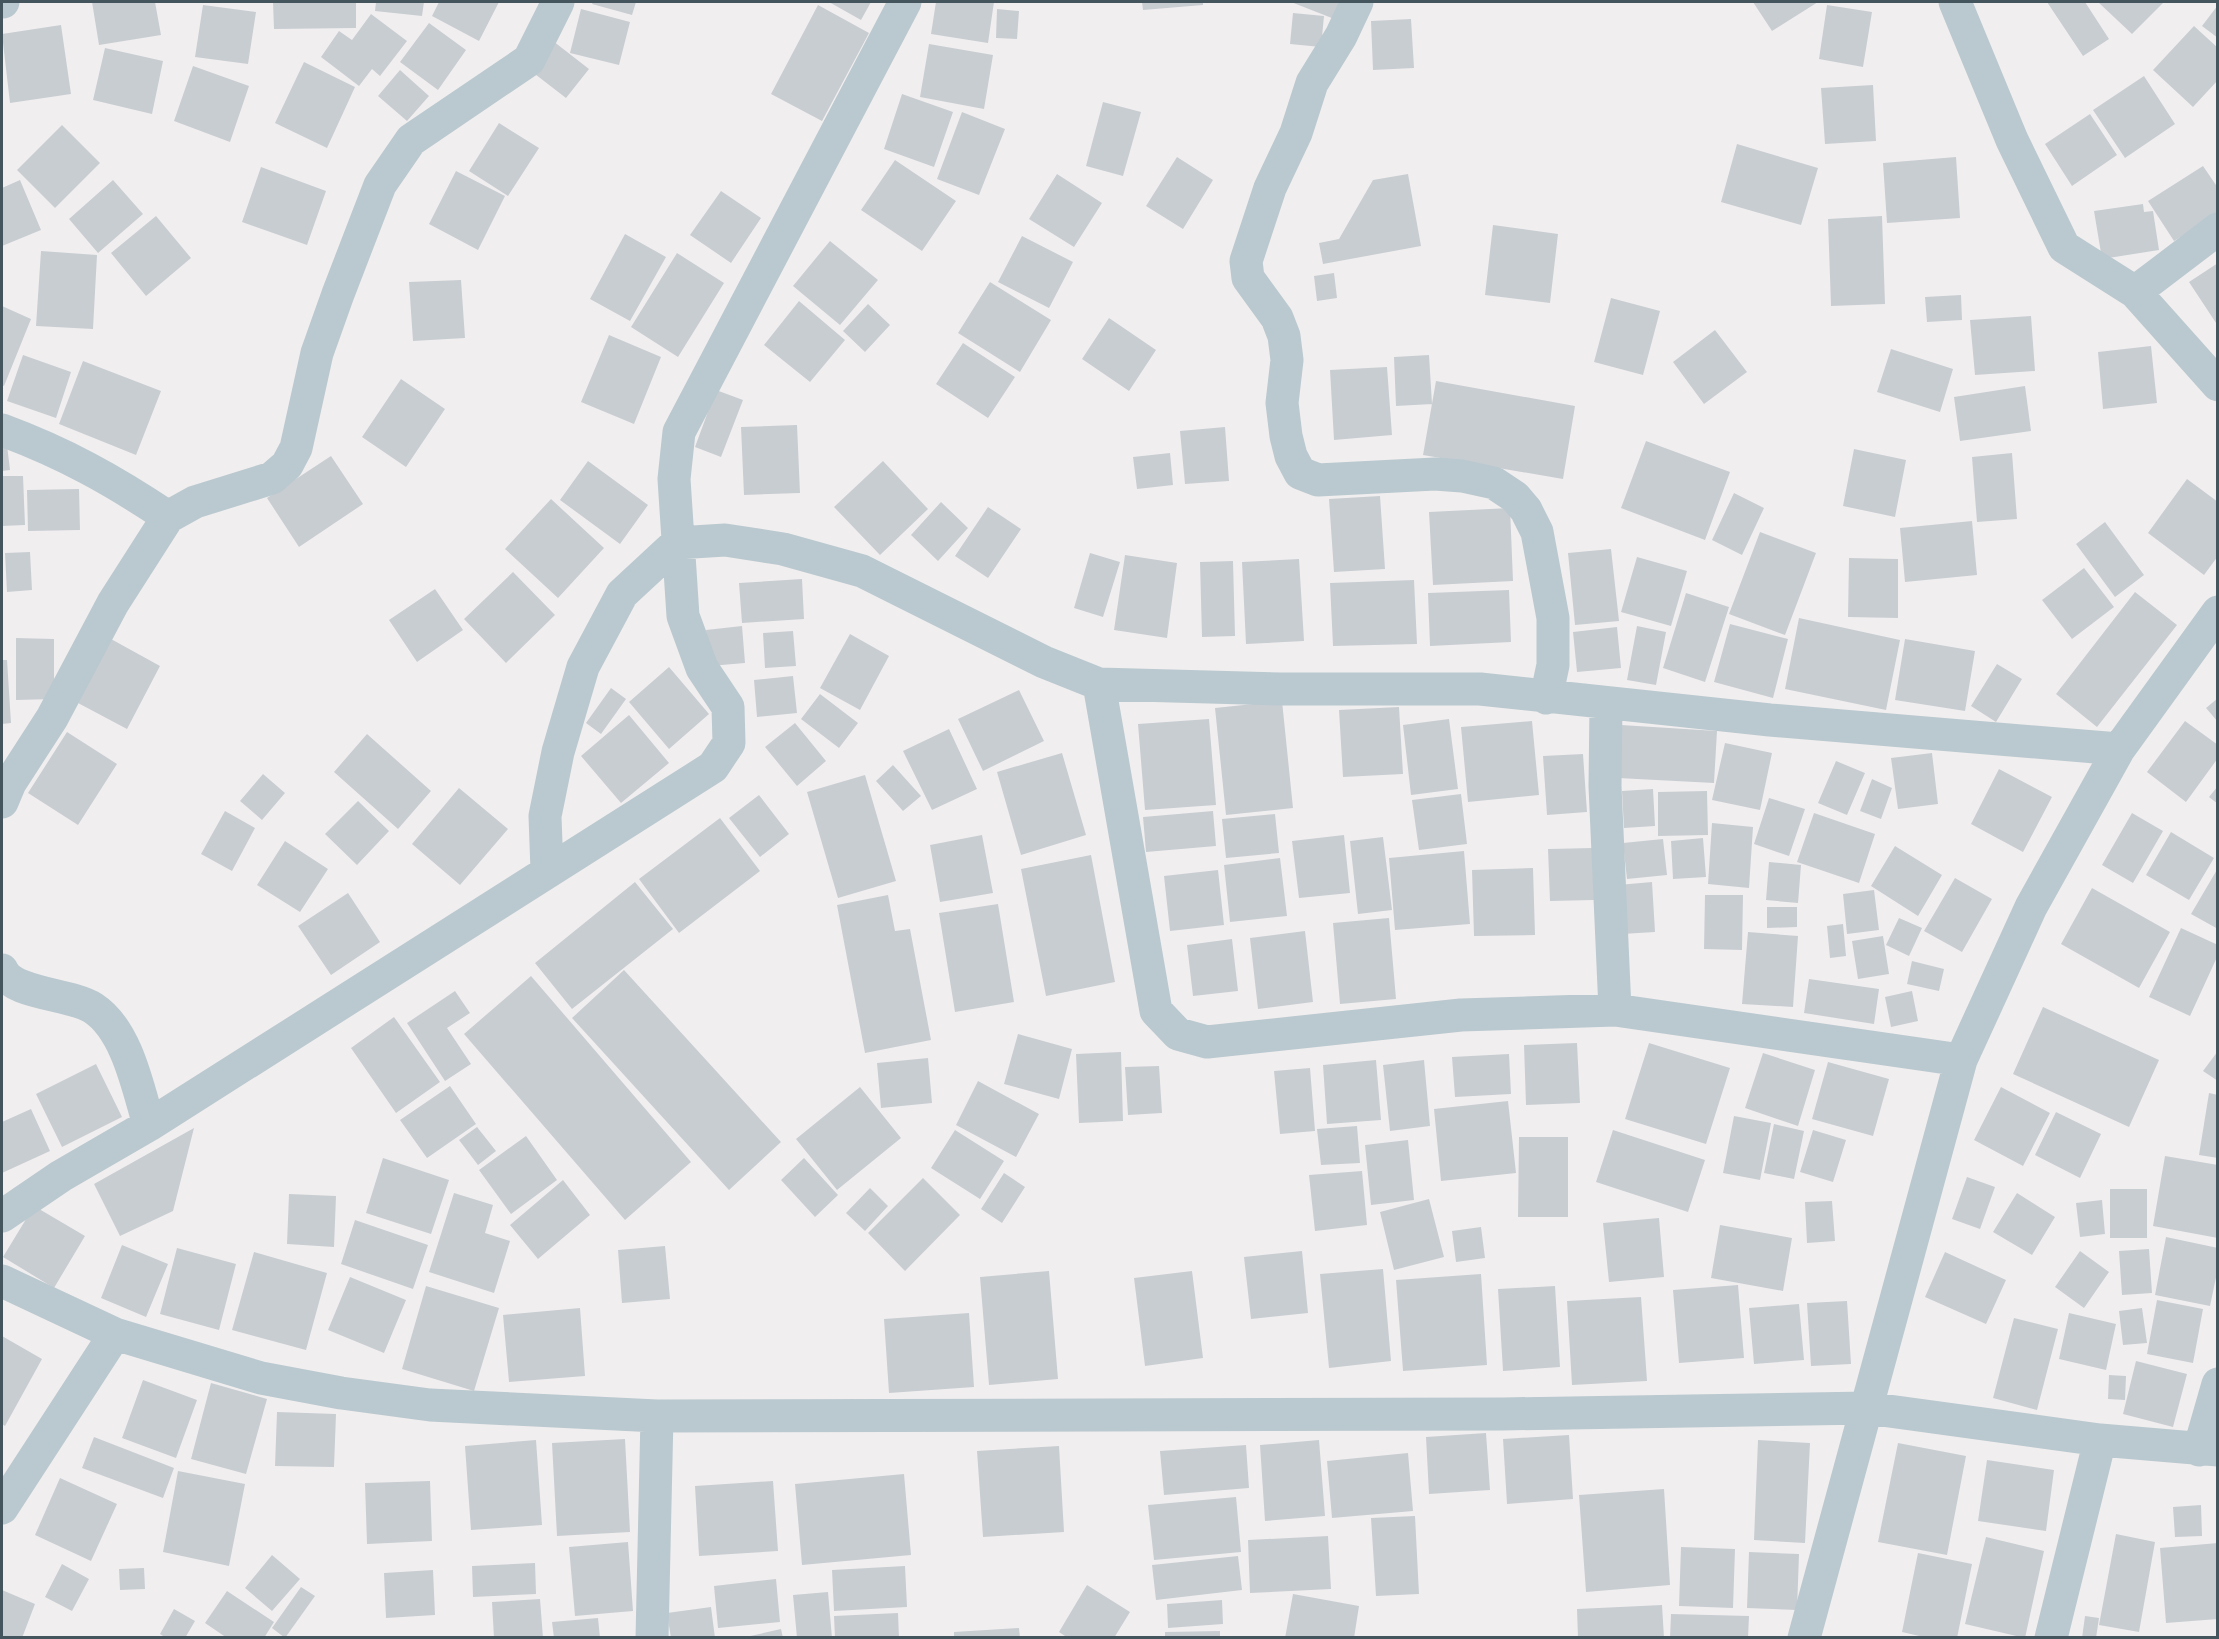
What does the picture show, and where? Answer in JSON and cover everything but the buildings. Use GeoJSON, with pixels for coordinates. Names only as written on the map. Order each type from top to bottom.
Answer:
{"type":"FeatureCollection","features":[{"type":"Feature","properties":{"kind":"street"},"geometry":{"type":"LineString","coordinates":[[2,802],[10,783],[52,718],[113,603],[168,517],[195,502],[272,478],[287,465],[296,448],[317,353],[380,185],[411,140],[529,60],[558,2]]}},
{"type":"Feature","properties":{"kind":"street"},"geometry":{"type":"LineString","coordinates":[[2,1216],[61,1176],[149,1125],[713,767],[729,743],[728,707],[702,668],[683,616],[674,479],[679,432],[905,2]]}},
{"type":"Feature","properties":{"kind":"street"},"geometry":{"type":"LineString","coordinates":[[1357,2],[1341,36],[1311,82],[1296,133],[1270,188],[1246,261],[1248,278],[1276,318],[1284,336],[1287,360],[1282,403],[1291,456],[1300,473],[1318,480],[1435,474],[1462,476],[1494,483],[1515,497],[1526,510],[1537,532],[1553,618],[1553,665],[1546,698]]}},
{"type":"Feature","properties":{"kind":"street"},"geometry":{"type":"LineString","coordinates":[[1955,2],[2012,140],[2064,246],[2134,291],[2217,385]]}},
{"type":"Feature","properties":{"kind":"street"},"geometry":{"type":"LineString","coordinates":[[2134,291],[2217,229]]}},
{"type":"Feature","properties":{"kind":"street"},"geometry":{"type":"LineString","coordinates":[[2,430],[82,463],[124,487],[168,517]]}},
{"type":"Feature","properties":{"kind":"street"},"geometry":{"type":"LineString","coordinates":[[547,871],[545,816],[558,752],[583,667],[622,594],[677,543],[725,540],[783,549],[861,571],[1044,662],[1099,684],[1280,689],[1480,689],[1606,704],[2119,749]]}},
{"type":"Feature","properties":{"kind":"street"},"geometry":{"type":"LineString","coordinates":[[1804,1638],[1960,1060],[2031,907],[2119,749],[2217,612]]}},
{"type":"Feature","properties":{"kind":"street"},"geometry":{"type":"LineString","coordinates":[[1099,684],[1156,1011],[1178,1034],[1207,1042],[1461,1015],[1615,1010],[1960,1060]]}},
{"type":"Feature","properties":{"kind":"street"},"geometry":{"type":"LineString","coordinates":[[1606,704],[1605,786],[1615,1010]]}},
{"type":"Feature","properties":{"kind":"street"},"geometry":{"type":"LineString","coordinates":[[2,970],[3,975],[16,984],[40,992],[68,997],[93,1008],[118,1033],[149,1125]]}},
{"type":"Feature","properties":{"kind":"street"},"geometry":{"type":"LineString","coordinates":[[2,1281],[115,1334],[261,1378],[341,1393],[430,1405],[657,1416],[1503,1414],[1867,1407],[2100,1440],[2208,1450],[2217,1384]]}},
{"type":"Feature","properties":{"kind":"street"},"geometry":{"type":"LineString","coordinates":[[2,1508],[115,1334]]}},
{"type":"Feature","properties":{"kind":"street"},"geometry":{"type":"LineString","coordinates":[[652,1638],[657,1416]]}},
{"type":"Feature","properties":{"kind":"street"},"geometry":{"type":"LineString","coordinates":[[2051,1638],[2100,1440]]}}]}
